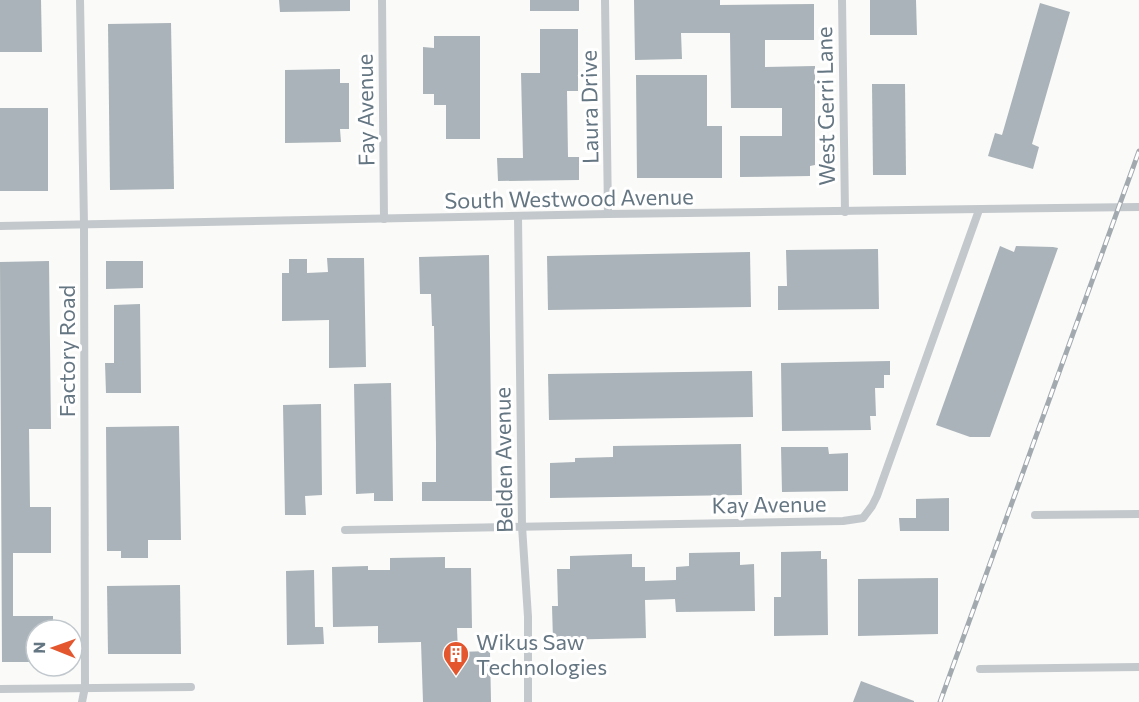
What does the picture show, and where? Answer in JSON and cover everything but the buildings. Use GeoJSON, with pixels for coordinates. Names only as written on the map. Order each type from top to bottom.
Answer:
{"type":"FeatureCollection","features":[{"type":"Feature","properties":{"kind":"street","name":"Factory Road"},"geometry":{"type":"LineString","coordinates":[[80,0],[84,224],[85,687],[82,702]]}},
{"type":"Feature","properties":{"kind":"street","name":"Fay Avenue"},"geometry":{"type":"LineString","coordinates":[[382,0],[384,219]]}},
{"type":"Feature","properties":{"kind":"street","name":"Laura Drive"},"geometry":{"type":"LineString","coordinates":[[605,0],[608,214]]}},
{"type":"Feature","properties":{"kind":"street","name":"West Gerri Lane"},"geometry":{"type":"LineString","coordinates":[[842,0],[845,212]]}},
{"type":"Feature","properties":{"kind":"street","name":"South Westwood Avenue"},"geometry":{"type":"LineString","coordinates":[[0,226],[608,214],[1139,207]]}},
{"type":"Feature","properties":{"kind":"street","name":"Kay Avenue"},"geometry":{"type":"LineString","coordinates":[[345,530],[863,518],[877,496],[979,210]]}},
{"type":"Feature","properties":{"kind":"street","name":"Belden Avenue"},"geometry":{"type":"LineString","coordinates":[[518,217],[522,526],[528,617],[528,702]]}},
{"type":"Feature","properties":{"kind":"street"},"geometry":{"type":"LineString","coordinates":[[1035,514],[1139,514]]}},
{"type":"Feature","properties":{"kind":"street"},"geometry":{"type":"LineString","coordinates":[[980,669],[1139,667]]}},
{"type":"Feature","properties":{"kind":"street"},"geometry":{"type":"LineString","coordinates":[[0,689],[190,687]]}},
{"type":"Feature","properties":{"kind":"railway"},"geometry":{"type":"LineString","coordinates":[[940,702],[1139,151]]}},
{"type":"Feature","properties":{"kind":"place","name":"Wikus Saw Technologies"},"geometry":{"type":"Point","coordinates":[456,677]}}]}
